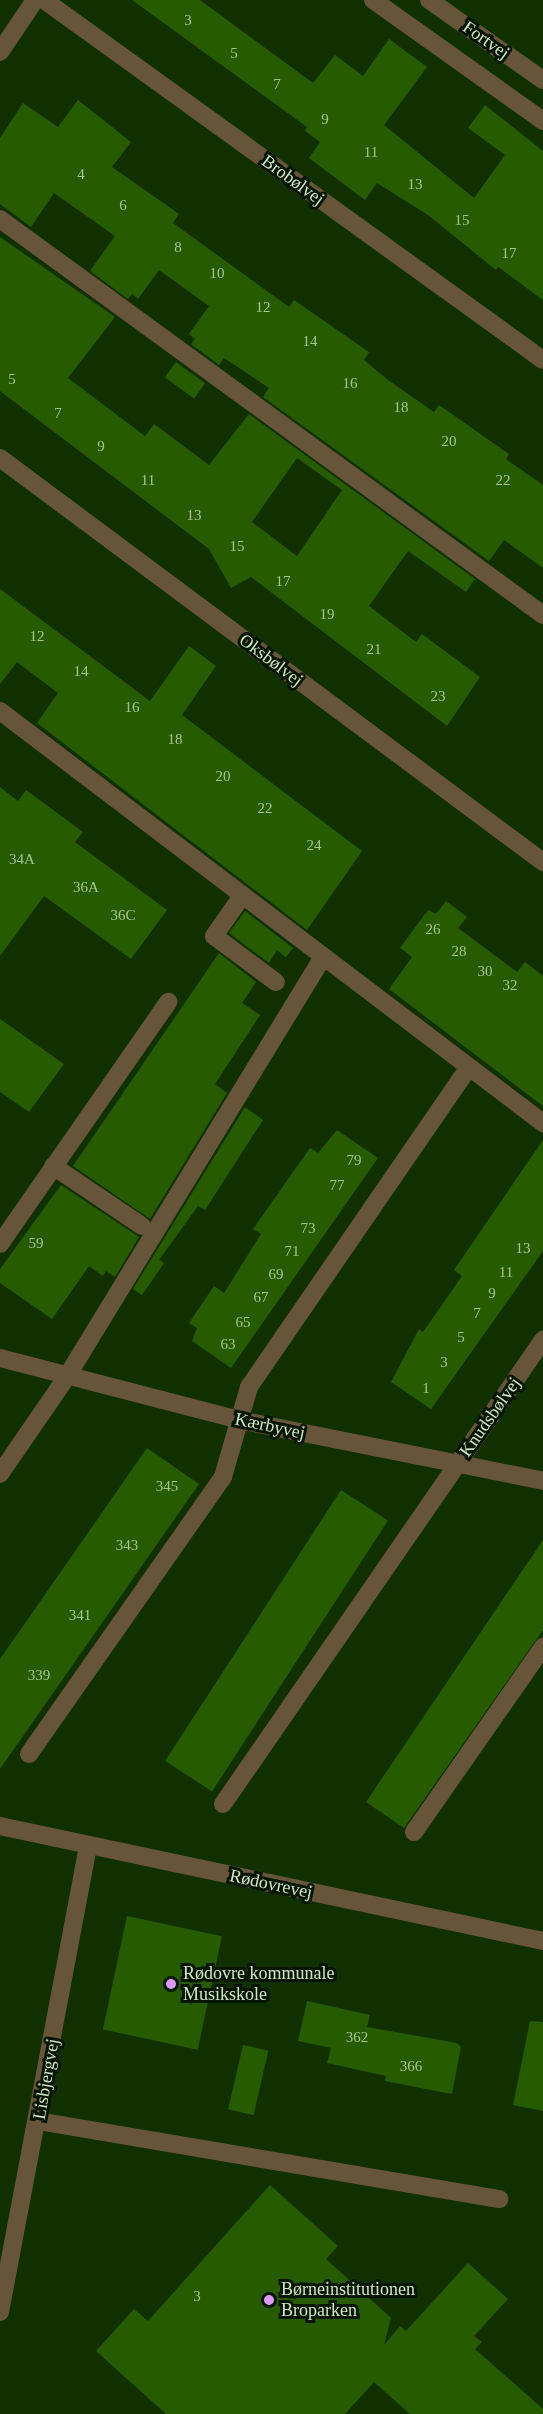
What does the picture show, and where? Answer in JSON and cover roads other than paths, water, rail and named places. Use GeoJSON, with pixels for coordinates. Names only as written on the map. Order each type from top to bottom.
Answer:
{"type":"FeatureCollection","features":[{"type":"Feature","properties":{"kind":"street"},"geometry":{"type":"LineString","coordinates":[[0,52],[35,0]]}},
{"type":"Feature","properties":{"kind":"street","name":"Brobølvej"},"geometry":{"type":"LineString","coordinates":[[44,0],[543,360]]}},
{"type":"Feature","properties":{"kind":"street"},"geometry":{"type":"LineString","coordinates":[[373,0],[543,121]]}},
{"type":"Feature","properties":{"kind":"street","name":"Fortvej"},"geometry":{"type":"LineString","coordinates":[[429,0],[543,80]]}},
{"type":"Feature","properties":{"kind":"street"},"geometry":{"type":"LineString","coordinates":[[0,219],[543,615]]}},
{"type":"Feature","properties":{"kind":"street","name":"Oksbølvej"},"geometry":{"type":"LineString","coordinates":[[0,458],[543,862]]}},
{"type":"Feature","properties":{"kind":"street"},"geometry":{"type":"LineString","coordinates":[[0,711],[543,1123]]}},
{"type":"Feature","properties":{"kind":"street"},"geometry":{"type":"LineString","coordinates":[[242,896],[214,936],[276,982]]}},
{"type":"Feature","properties":{"kind":"street"},"geometry":{"type":"LineString","coordinates":[[0,1474],[66,1378],[323,957]]}},
{"type":"Feature","properties":{"kind":"street"},"geometry":{"type":"LineString","coordinates":[[0,1244],[168,1002]]}},
{"type":"Feature","properties":{"kind":"street"},"geometry":{"type":"LineString","coordinates":[[29,1754],[223,1476],[249,1387],[468,1068]]}},
{"type":"Feature","properties":{"kind":"street"},"geometry":{"type":"LineString","coordinates":[[53,1166],[142,1226]]}},
{"type":"Feature","properties":{"kind":"street","name":"Knudsbølvej"},"geometry":{"type":"LineString","coordinates":[[223,1804],[543,1340]]}},
{"type":"Feature","properties":{"kind":"street","name":"Kærbyvej"},"geometry":{"type":"LineString","coordinates":[[0,1358],[66,1378],[239,1420],[543,1481]]}},
{"type":"Feature","properties":{"kind":"street"},"geometry":{"type":"LineString","coordinates":[[414,1832],[543,1647]]}},
{"type":"Feature","properties":{"kind":"street","name":"Rødovrevej"},"geometry":{"type":"LineString","coordinates":[[0,1826],[543,1941]]}},
{"type":"Feature","properties":{"kind":"street","name":"Lisbjergvej"},"geometry":{"type":"LineString","coordinates":[[1,2305],[38,2121],[88,1845]]}},
{"type":"Feature","properties":{"kind":"street"},"geometry":{"type":"LineString","coordinates":[[38,2121],[499,2199]]}},
{"type":"Feature","properties":{"kind":"place","name":"Rødovre kommunale Musikskole"},"geometry":{"type":"Point","coordinates":[171,1984]}},
{"type":"Feature","properties":{"kind":"place","name":"Børneinstitutionen Broparken"},"geometry":{"type":"Point","coordinates":[269,2300]}}]}
